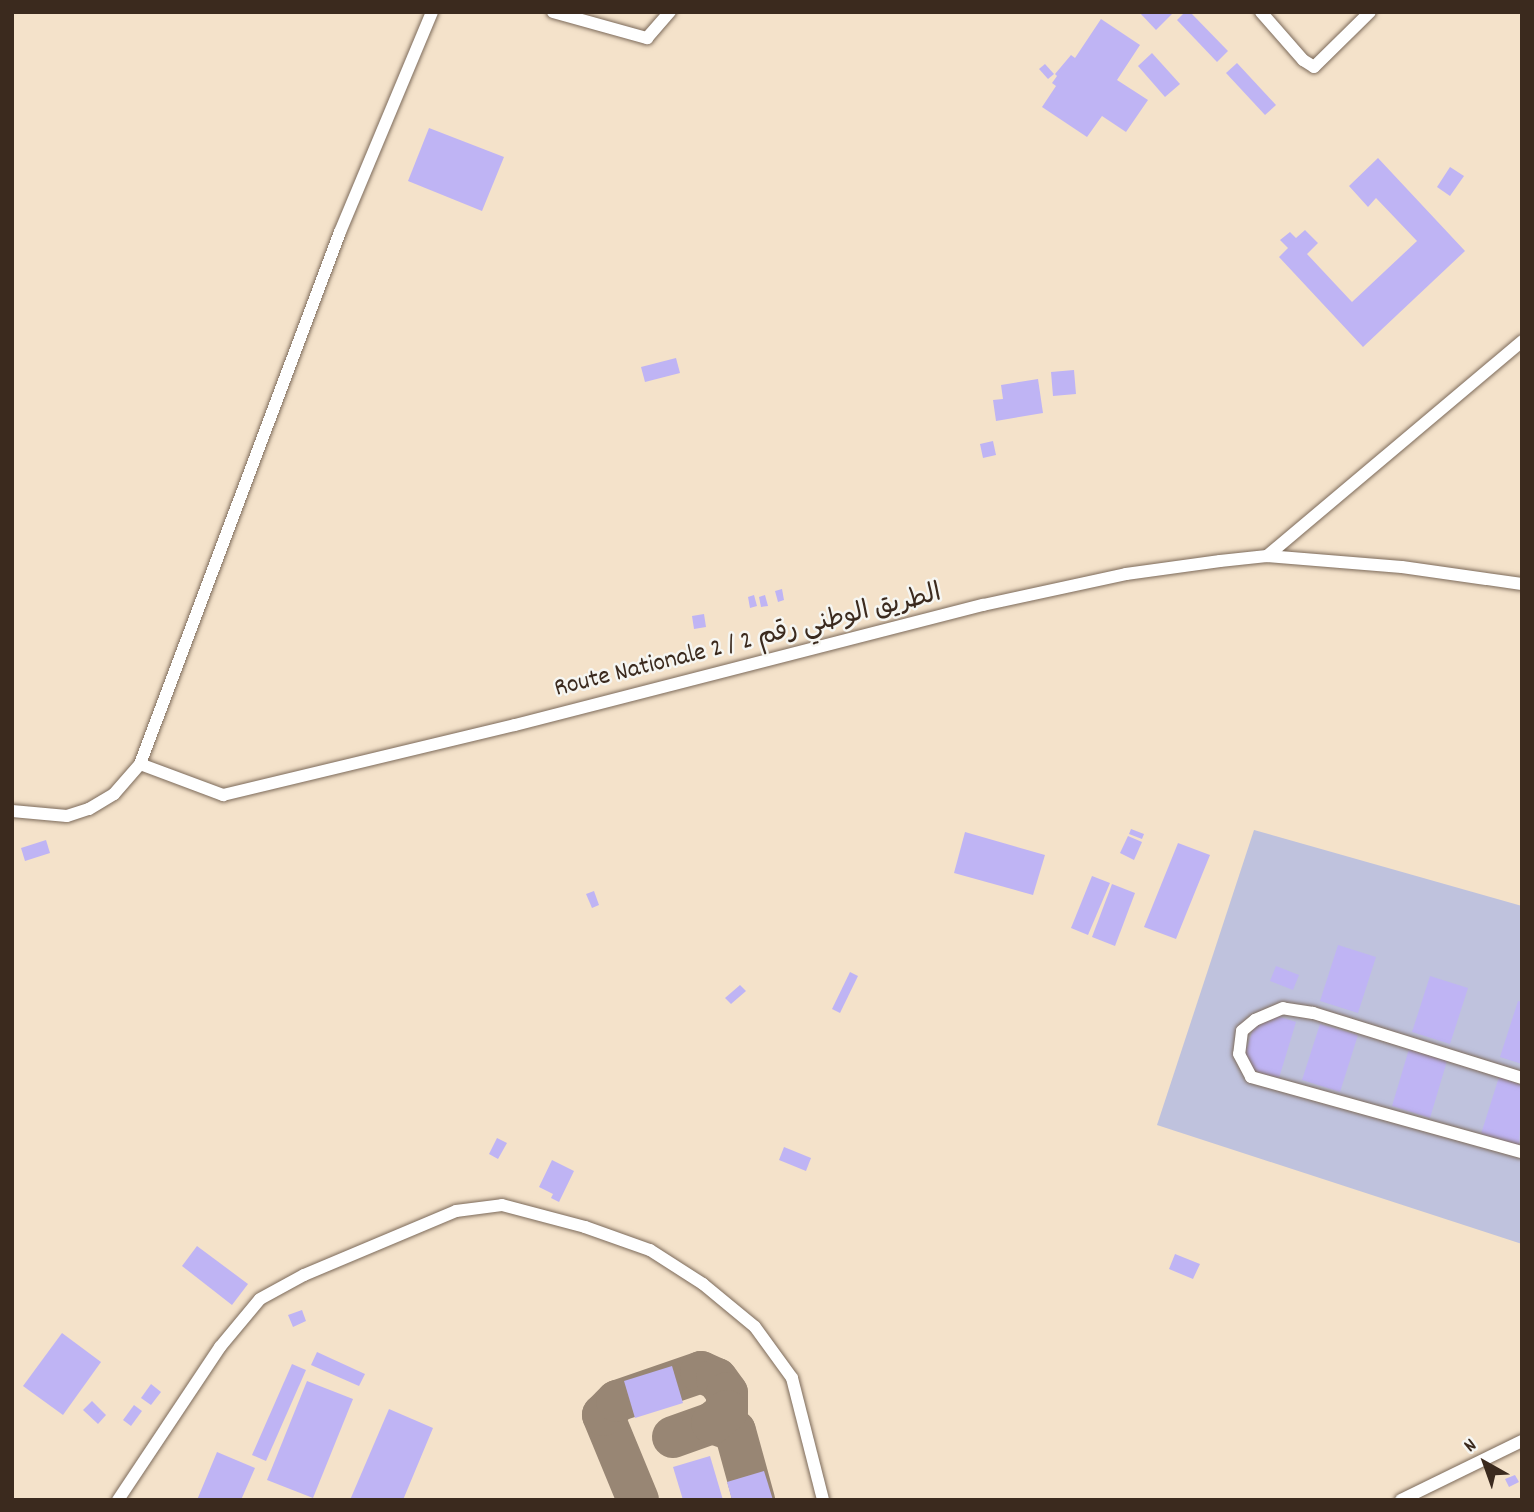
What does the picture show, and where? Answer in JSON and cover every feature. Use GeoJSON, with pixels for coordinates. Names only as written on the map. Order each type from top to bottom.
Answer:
{"type":"FeatureCollection","features":[{"type":"Feature","properties":{"kind":"street"},"geometry":{"type":"LineString","coordinates":[[12,811],[67,816],[89,809],[114,794],[140,764],[340,232],[432,12]]}},
{"type":"Feature","properties":{"kind":"street"},"geometry":{"type":"LineString","coordinates":[[553,12],[647,38],[670,12]]}},
{"type":"Feature","properties":{"kind":"street"},"geometry":{"type":"LineString","coordinates":[[1261,12],[1312,67],[1317,66],[1370,12]]}},
{"type":"Feature","properties":{"kind":"street"},"geometry":{"type":"LineString","coordinates":[[1267,556],[1522,341]]}},
{"type":"Feature","properties":{"kind":"street","name":"Route Nationale 2 / الطريق الوطني رقم 2"},"geometry":{"type":"LineString","coordinates":[[140,764],[223,795],[515,725],[983,605],[1126,574],[1267,556],[1402,566],[1522,584]]}},
{"type":"Feature","properties":{"kind":"street"},"geometry":{"type":"LineString","coordinates":[[1522,1078],[1313,1013],[1283,1008],[1255,1020],[1242,1031],[1239,1054],[1251,1077],[1522,1152]]}},
{"type":"Feature","properties":{"kind":"street"},"geometry":{"type":"LineString","coordinates":[[118,1500],[220,1347],[260,1299],[304,1275],[456,1212],[502,1205],[585,1227],[650,1250],[703,1284],[755,1327],[792,1378],[823,1500]]}},
{"type":"Feature","properties":{"kind":"street"},"geometry":{"type":"LineString","coordinates":[[1401,1500],[1522,1441]]}},
{"type":"Feature","properties":{"kind":"shaded area"},"geometry":{"type":"Polygon","coordinates":[[[1254,830],[1522,906],[1522,1244],[1157,1125],[1254,830]]]}},
{"type":"Feature","properties":{"kind":"building"},"geometry":{"type":"Polygon","coordinates":[[[1139,12],[1174,12],[1156,30],[1139,12]]]}},
{"type":"Feature","properties":{"kind":"building"},"geometry":{"type":"Polygon","coordinates":[[[1185,12],[1190,12],[1228,51],[1217,62],[1177,20],[1185,12]]]}},
{"type":"Feature","properties":{"kind":"building"},"geometry":{"type":"Polygon","coordinates":[[[1101,19],[1140,45],[1117,80],[1148,100],[1126,132],[1102,116],[1087,137],[1042,107],[1056,86],[1052,83],[1057,76],[1055,74],[1071,55],[1075,58],[1101,19]]]}},
{"type":"Feature","properties":{"kind":"building"},"geometry":{"type":"Polygon","coordinates":[[[1152,53],[1180,84],[1165,97],[1138,66],[1152,53]]]}},
{"type":"Feature","properties":{"kind":"building"},"geometry":{"type":"Polygon","coordinates":[[[1237,63],[1276,105],[1265,115],[1226,73],[1237,63]]]}},
{"type":"Feature","properties":{"kind":"building"},"geometry":{"type":"Polygon","coordinates":[[[1045,64],[1054,74],[1048,79],[1039,69],[1045,64]]]}},
{"type":"Feature","properties":{"kind":"building"},"geometry":{"type":"Polygon","coordinates":[[[429,128],[504,157],[482,211],[408,181],[429,128]]]}},
{"type":"Feature","properties":{"kind":"building"},"geometry":{"type":"Polygon","coordinates":[[[1378,158],[1465,251],[1363,347],[1279,257],[1288,248],[1280,240],[1290,232],[1296,238],[1305,230],[1318,243],[1307,254],[1352,302],[1417,241],[1376,198],[1368,207],[1349,186],[1378,158]]]}},
{"type":"Feature","properties":{"kind":"building"},"geometry":{"type":"Polygon","coordinates":[[[1450,167],[1464,176],[1450,196],[1437,187],[1450,167]]]}},
{"type":"Feature","properties":{"kind":"building"},"geometry":{"type":"Polygon","coordinates":[[[676,358],[680,373],[645,382],[641,367],[676,358]]]}},
{"type":"Feature","properties":{"kind":"building"},"geometry":{"type":"Polygon","coordinates":[[[1074,370],[1076,394],[1053,396],[1051,372],[1074,370]]]}},
{"type":"Feature","properties":{"kind":"building"},"geometry":{"type":"Polygon","coordinates":[[[1038,379],[1043,413],[996,421],[993,400],[1003,399],[1001,385],[1038,379]]]}},
{"type":"Feature","properties":{"kind":"building"},"geometry":{"type":"Polygon","coordinates":[[[993,441],[996,455],[983,458],[980,444],[993,441]]]}},
{"type":"Feature","properties":{"kind":"building"},"geometry":{"type":"Polygon","coordinates":[[[782,589],[784,600],[778,602],[775,591],[782,589]]]}},
{"type":"Feature","properties":{"kind":"building"},"geometry":{"type":"Polygon","coordinates":[[[754,595],[757,606],[750,608],[748,597],[754,595]]]}},
{"type":"Feature","properties":{"kind":"building"},"geometry":{"type":"Polygon","coordinates":[[[765,595],[768,606],[761,607],[759,597],[765,595]]]}},
{"type":"Feature","properties":{"kind":"building"},"geometry":{"type":"Polygon","coordinates":[[[704,614],[706,627],[694,629],[692,616],[704,614]]]}},
{"type":"Feature","properties":{"kind":"building"},"geometry":{"type":"Polygon","coordinates":[[[1131,829],[1144,834],[1142,839],[1129,834],[1131,829]]]}},
{"type":"Feature","properties":{"kind":"building"},"geometry":{"type":"Polygon","coordinates":[[[965,832],[1045,855],[1033,895],[954,873],[965,832]]]}},
{"type":"Feature","properties":{"kind":"building"},"geometry":{"type":"Polygon","coordinates":[[[1128,836],[1142,842],[1134,860],[1120,853],[1128,836]]]}},
{"type":"Feature","properties":{"kind":"building"},"geometry":{"type":"Polygon","coordinates":[[[46,840],[50,853],[25,861],[21,848],[46,840]]]}},
{"type":"Feature","properties":{"kind":"building"},"geometry":{"type":"Polygon","coordinates":[[[1178,843],[1210,855],[1176,939],[1144,927],[1178,843]]]}},
{"type":"Feature","properties":{"kind":"building"},"geometry":{"type":"Polygon","coordinates":[[[1092,876],[1110,883],[1088,935],[1071,928],[1092,876]]]}},
{"type":"Feature","properties":{"kind":"building"},"geometry":{"type":"Polygon","coordinates":[[[1112,884],[1135,893],[1115,946],[1092,937],[1112,884]]]}},
{"type":"Feature","properties":{"kind":"building"},"geometry":{"type":"Polygon","coordinates":[[[594,891],[599,905],[592,908],[586,894],[594,891]]]}},
{"type":"Feature","properties":{"kind":"building"},"geometry":{"type":"Polygon","coordinates":[[[1338,945],[1376,957],[1358,1013],[1320,1001],[1338,945]]]}},
{"type":"Feature","properties":{"kind":"building"},"geometry":{"type":"Polygon","coordinates":[[[1276,966],[1299,975],[1293,990],[1270,981],[1276,966]]]}},
{"type":"Feature","properties":{"kind":"building"},"geometry":{"type":"Polygon","coordinates":[[[850,972],[858,976],[840,1013],[832,1009],[850,972]]]}},
{"type":"Feature","properties":{"kind":"building"},"geometry":{"type":"Polygon","coordinates":[[[1430,976],[1468,988],[1450,1044],[1412,1032],[1430,976]]]}},
{"type":"Feature","properties":{"kind":"building"},"geometry":{"type":"Polygon","coordinates":[[[740,985],[746,991],[731,1004],[725,998],[740,985]]]}},
{"type":"Feature","properties":{"kind":"building"},"geometry":{"type":"Polygon","coordinates":[[[1518,1001],[1522,1002],[1522,1064],[1500,1057],[1518,1001]]]}},
{"type":"Feature","properties":{"kind":"building"},"geometry":{"type":"Polygon","coordinates":[[[1259,1010],[1296,1022],[1279,1078],[1241,1067],[1259,1010]]]}},
{"type":"Feature","properties":{"kind":"building"},"geometry":{"type":"Polygon","coordinates":[[[1320,1024],[1358,1035],[1340,1092],[1302,1080],[1320,1024]]]}},
{"type":"Feature","properties":{"kind":"building"},"geometry":{"type":"Polygon","coordinates":[[[1409,1049],[1447,1061],[1430,1118],[1392,1106],[1409,1049]]]}},
{"type":"Feature","properties":{"kind":"building"},"geometry":{"type":"Polygon","coordinates":[[[1499,1077],[1522,1085],[1519,1146],[1481,1134],[1499,1077]]]}},
{"type":"Feature","properties":{"kind":"building"},"geometry":{"type":"Polygon","coordinates":[[[497,1138],[507,1143],[498,1159],[489,1154],[497,1138]]]}},
{"type":"Feature","properties":{"kind":"building"},"geometry":{"type":"Polygon","coordinates":[[[784,1147],[811,1158],[806,1171],[779,1160],[784,1147]]]}},
{"type":"Feature","properties":{"kind":"building"},"geometry":{"type":"Polygon","coordinates":[[[552,1160],[574,1171],[559,1202],[551,1198],[553,1194],[539,1187],[552,1160]]]}},
{"type":"Feature","properties":{"kind":"building"},"geometry":{"type":"Polygon","coordinates":[[[197,1246],[248,1284],[232,1305],[182,1266],[197,1246]]]}},
{"type":"Feature","properties":{"kind":"building"},"geometry":{"type":"Polygon","coordinates":[[[1175,1254],[1200,1264],[1193,1279],[1169,1269],[1175,1254]]]}},
{"type":"Feature","properties":{"kind":"building"},"geometry":{"type":"Polygon","coordinates":[[[302,1310],[306,1321],[293,1327],[288,1315],[302,1310]]]}},
{"type":"Feature","properties":{"kind":"building"},"geometry":{"type":"Polygon","coordinates":[[[62,1333],[101,1362],[63,1415],[23,1386],[62,1333]]]}},
{"type":"Feature","properties":{"kind":"building"},"geometry":{"type":"Polygon","coordinates":[[[317,1352],[365,1374],[359,1386],[311,1365],[317,1352]]]}},
{"type":"Feature","properties":{"kind":"building"},"geometry":{"type":"Polygon","coordinates":[[[292,1364],[306,1370],[266,1461],[252,1455],[292,1364]]]}},
{"type":"Feature","properties":{"kind":"building"},"geometry":{"type":"Polygon","coordinates":[[[672,1366],[683,1403],[635,1418],[624,1381],[672,1366]]]}},
{"type":"Feature","properties":{"kind":"building"},"geometry":{"type":"Polygon","coordinates":[[[307,1381],[353,1399],[313,1498],[267,1480],[307,1381]]]}},
{"type":"Feature","properties":{"kind":"building"},"geometry":{"type":"Polygon","coordinates":[[[151,1384],[161,1392],[151,1405],[141,1398],[151,1384]]]}},
{"type":"Feature","properties":{"kind":"building"},"geometry":{"type":"Polygon","coordinates":[[[92,1401],[106,1415],[98,1424],[83,1410],[92,1401]]]}},
{"type":"Feature","properties":{"kind":"building"},"geometry":{"type":"Polygon","coordinates":[[[134,1405],[142,1411],[131,1426],[123,1420],[134,1405]]]}},
{"type":"Feature","properties":{"kind":"building"},"geometry":{"type":"Polygon","coordinates":[[[389,1409],[433,1428],[403,1500],[350,1500],[389,1409]]]}},
{"type":"Feature","properties":{"kind":"building"},"geometry":{"type":"Polygon","coordinates":[[[217,1452],[255,1468],[241,1500],[197,1500],[217,1452]]]}},
{"type":"Feature","properties":{"kind":"building"},"geometry":{"type":"Polygon","coordinates":[[[710,1456],[723,1500],[683,1500],[673,1467],[710,1456]]]}},
{"type":"Feature","properties":{"kind":"building"},"geometry":{"type":"Polygon","coordinates":[[[764,1471],[773,1500],[732,1500],[727,1482],[764,1471]]]}},
{"type":"Feature","properties":{"kind":"building"},"geometry":{"type":"Polygon","coordinates":[[[1515,1475],[1519,1482],[1509,1487],[1505,1479],[1515,1475]]]}},
{"type":"Feature","properties":{"kind":"taxiway"},"geometry":{"type":"LineString","coordinates":[[638,1500],[603,1415],[617,1401],[701,1372],[717,1379],[727,1393],[727,1411],[712,1423]]}},
{"type":"Feature","properties":{"kind":"taxiway"},"geometry":{"type":"LineString","coordinates":[[673,1437],[712,1423],[735,1431],[754,1500]]}}]}
